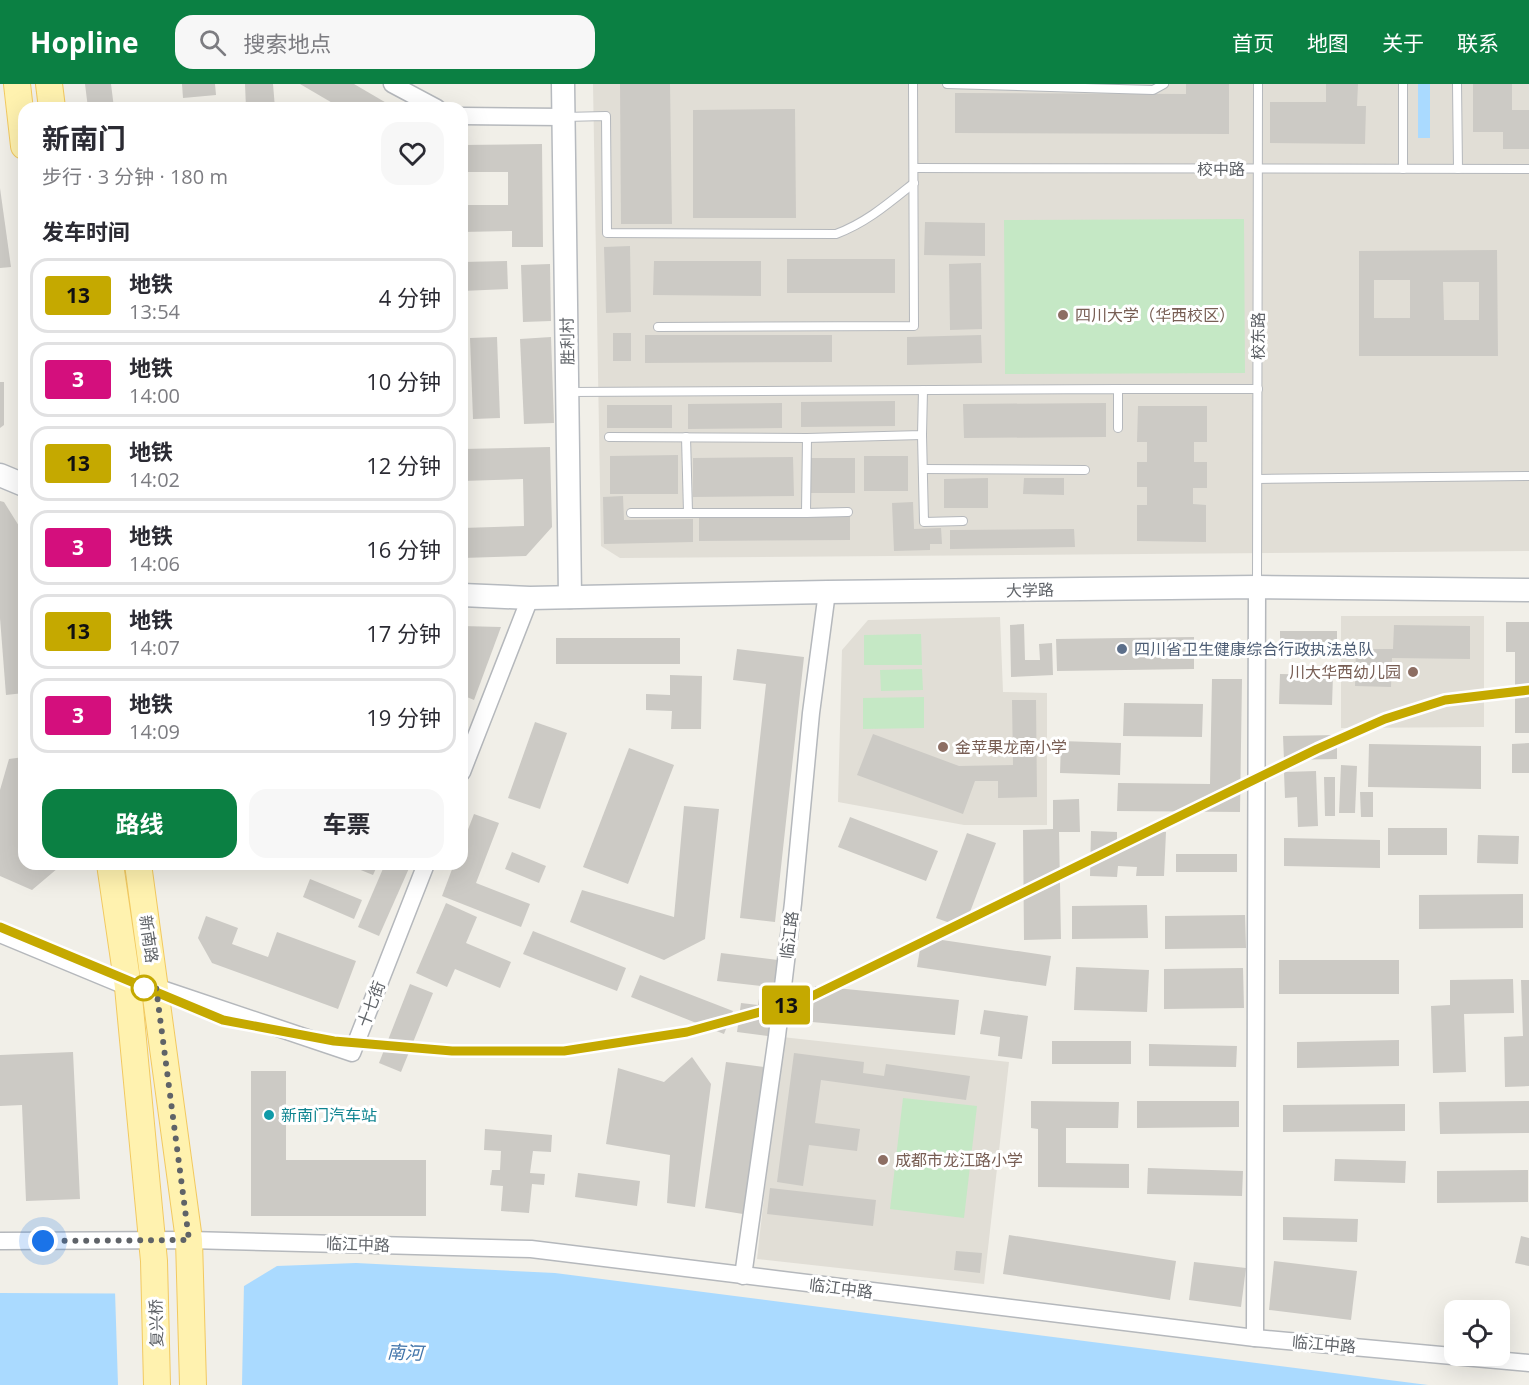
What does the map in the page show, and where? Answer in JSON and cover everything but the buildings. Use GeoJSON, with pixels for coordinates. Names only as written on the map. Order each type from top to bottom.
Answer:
{"type":"FeatureCollection","features":[{"type":"Feature","properties":{"kind":"main road"},"geometry":{"type":"LineString","coordinates":[[17,84],[19,102]]}},
{"type":"Feature","properties":{"kind":"main road"},"geometry":{"type":"LineString","coordinates":[[50,84],[52,102]]}},
{"type":"Feature","properties":{"kind":"main road","name":"新南路"},"geometry":{"type":"LineString","coordinates":[[111,870],[129,987],[153,1251]]}},
{"type":"Feature","properties":{"kind":"main road","name":"新南路"},"geometry":{"type":"LineString","coordinates":[[139,870],[190,1252]]}},
{"type":"Feature","properties":{"kind":"main road","name":"复兴桥"},"geometry":{"type":"LineString","coordinates":[[153,1251],[157,1385]]}},
{"type":"Feature","properties":{"kind":"main road"},"geometry":{"type":"LineString","coordinates":[[190,1252],[193,1385]]}},
{"type":"Feature","properties":{"kind":"street"},"geometry":{"type":"LineString","coordinates":[[392,84],[426,102]]}},
{"type":"Feature","properties":{"kind":"street","name":"胜利村"},"geometry":{"type":"LineString","coordinates":[[563,84],[570,597]]}},
{"type":"Feature","properties":{"kind":"street"},"geometry":{"type":"LineString","coordinates":[[468,116],[563,117]]}},
{"type":"Feature","properties":{"kind":"street"},"geometry":{"type":"LineString","coordinates":[[0,475],[18,482]]}},
{"type":"Feature","properties":{"kind":"street"},"geometry":{"type":"LineString","coordinates":[[1255,1338],[1257,587]]}},
{"type":"Feature","properties":{"kind":"street","name":"大学路"},"geometry":{"type":"LineString","coordinates":[[468,595],[530,598],[1257,587],[1529,590]]}},
{"type":"Feature","properties":{"kind":"street","name":"临江路"},"geometry":{"type":"LineString","coordinates":[[743,1276],[777,1036],[793,903],[811,713],[827,592]]}},
{"type":"Feature","properties":{"kind":"street"},"geometry":{"type":"LineString","coordinates":[[468,757],[530,598]]}},
{"type":"Feature","properties":{"kind":"street","name":"十七街"},"geometry":{"type":"LineString","coordinates":[[156,987],[352,1053],[424,870]]}},
{"type":"Feature","properties":{"kind":"street"},"geometry":{"type":"LineString","coordinates":[[0,934],[129,987]]}},
{"type":"Feature","properties":{"kind":"street","name":"临江中路"},"geometry":{"type":"LineString","coordinates":[[0,1242],[190,1252],[531,1249],[1255,1338],[1529,1363]]}},
{"type":"Feature","properties":{"kind":"lane"},"geometry":{"type":"LineString","coordinates":[[658,327],[914,326],[914,84]]}},
{"type":"Feature","properties":{"kind":"lane"},"geometry":{"type":"LineString","coordinates":[[947,84],[1153,90],[1164,84]]}},
{"type":"Feature","properties":{"kind":"lane","name":"校东路"},"geometry":{"type":"LineString","coordinates":[[1257,587],[1258,84]]}},
{"type":"Feature","properties":{"kind":"lane"},"geometry":{"type":"LineString","coordinates":[[1403,84],[1403,169]]}},
{"type":"Feature","properties":{"kind":"lane"},"geometry":{"type":"LineString","coordinates":[[1457,84],[1458,169]]}},
{"type":"Feature","properties":{"kind":"lane"},"geometry":{"type":"LineString","coordinates":[[563,117],[606,116],[607,233],[836,234],[854,228],[867,220],[914,183]]}},
{"type":"Feature","properties":{"kind":"lane","name":"校中路"},"geometry":{"type":"LineString","coordinates":[[914,168],[1529,169]]}},
{"type":"Feature","properties":{"kind":"lane"},"geometry":{"type":"LineString","coordinates":[[1118,389],[1118,428]]}},
{"type":"Feature","properties":{"kind":"lane"},"geometry":{"type":"LineString","coordinates":[[568,392],[1258,389]]}},
{"type":"Feature","properties":{"kind":"lane"},"geometry":{"type":"LineString","coordinates":[[923,390],[924,522],[963,521]]}},
{"type":"Feature","properties":{"kind":"lane"},"geometry":{"type":"LineString","coordinates":[[609,437],[807,438],[922,435]]}},
{"type":"Feature","properties":{"kind":"lane"},"geometry":{"type":"LineString","coordinates":[[686,437],[688,513]]}},
{"type":"Feature","properties":{"kind":"lane"},"geometry":{"type":"LineString","coordinates":[[806,513],[807,438]]}},
{"type":"Feature","properties":{"kind":"lane"},"geometry":{"type":"LineString","coordinates":[[923,469],[1085,470]]}},
{"type":"Feature","properties":{"kind":"lane"},"geometry":{"type":"LineString","coordinates":[[1258,479],[1529,476]]}},
{"type":"Feature","properties":{"kind":"lane"},"geometry":{"type":"LineString","coordinates":[[631,513],[848,512]]}},
{"type":"Feature","properties":{"kind":"shaded area","name":"四川大学（华西校区）"},"geometry":{"type":"Polygon","coordinates":[[[593,84],[1529,84],[1529,551],[620,558],[601,546],[593,84]]]}},
{"type":"Feature","properties":{"kind":"shaded area","name":"川大华西幼儿园"},"geometry":{"type":"Polygon","coordinates":[[[1341,616],[1484,616],[1484,727],[1341,728],[1341,616]]]}},
{"type":"Feature","properties":{"kind":"shaded area","name":"金苹果龙南小学"},"geometry":{"type":"Polygon","coordinates":[[[1000,617],[1003,692],[1047,693],[1047,825],[964,825],[838,802],[842,650],[868,620],[1000,617]]]}},
{"type":"Feature","properties":{"kind":"shaded area","name":"成都市龙江路小学"},"geometry":{"type":"Polygon","coordinates":[[[782,1037],[1009,1062],[984,1284],[757,1259],[782,1037]]]}},
{"type":"Feature","properties":{"kind":"green space"},"geometry":{"type":"Polygon","coordinates":[[[1244,219],[1245,373],[1005,374],[1004,220],[1244,219]]]}},
{"type":"Feature","properties":{"kind":"green space"},"geometry":{"type":"Polygon","coordinates":[[[921,634],[922,665],[864,665],[864,635],[921,634]]]}},
{"type":"Feature","properties":{"kind":"green space"},"geometry":{"type":"Polygon","coordinates":[[[922,669],[923,690],[881,691],[880,670],[922,669]]]}},
{"type":"Feature","properties":{"kind":"green space"},"geometry":{"type":"Polygon","coordinates":[[[924,697],[924,728],[863,729],[863,698],[924,697]]]}},
{"type":"Feature","properties":{"kind":"green space"},"geometry":{"type":"Polygon","coordinates":[[[903,1098],[977,1106],[964,1218],[890,1209],[903,1098]]]}},
{"type":"Feature","properties":{"kind":"water"},"geometry":{"type":"Polygon","coordinates":[[[1418,84],[1430,84],[1430,138],[1418,138],[1418,84]]]}},
{"type":"Feature","properties":{"kind":"water","name":"南河"},"geometry":{"type":"Polygon","coordinates":[[[356,1263],[555,1273],[1428,1385],[0,1385],[0,1293],[231,1294],[277,1266],[356,1263]]]}},
{"type":"Feature","properties":{"kind":"pier"},"geometry":{"type":"Polygon","coordinates":[[[244,1283],[242,1385],[118,1385],[115,1291],[231,1291],[244,1283]]]}},
{"type":"Feature","properties":{"kind":"metro line","name":"13"},"geometry":{"type":"LineString","coordinates":[[0,927],[223,1020],[334,1041],[452,1051],[564,1051],[687,1032],[804,1000],[1317,749],[1385,719],[1445,700],[1529,690]]}},
{"type":"Feature","properties":{"kind":"place","name":"四川大学（华西校区）"},"geometry":{"type":"Point","coordinates":[1063,315]}},
{"type":"Feature","properties":{"kind":"place","name":"四川省卫生健康综合行政执法总队"},"geometry":{"type":"Point","coordinates":[1122,649]}},
{"type":"Feature","properties":{"kind":"place","name":"川大华西幼儿园"},"geometry":{"type":"Point","coordinates":[1413,672]}},
{"type":"Feature","properties":{"kind":"place","name":"金苹果龙南小学"},"geometry":{"type":"Point","coordinates":[943,747]}},
{"type":"Feature","properties":{"kind":"place","name":"新南门汽车站"},"geometry":{"type":"Point","coordinates":[269,1115]}},
{"type":"Feature","properties":{"kind":"place","name":"成都市龙江路小学"},"geometry":{"type":"Point","coordinates":[883,1160]}},
{"type":"Feature","properties":{"kind":"route"},"geometry":{"type":"LineString","coordinates":[[43,1241],[189,1240],[156,987],[144,988]]}}]}
